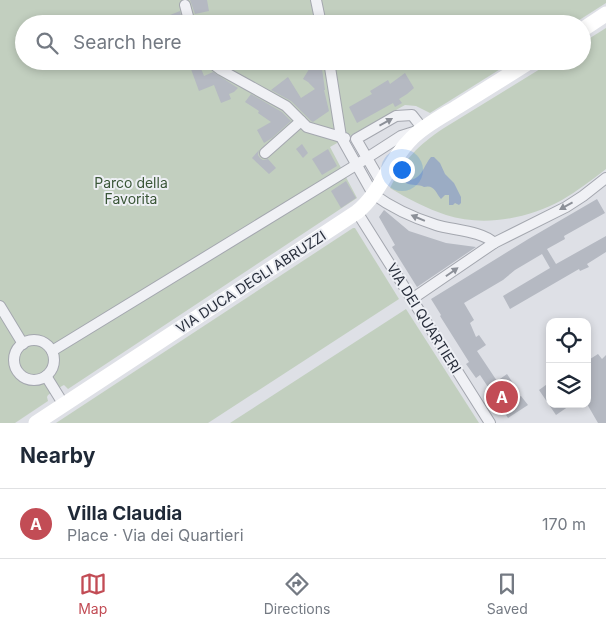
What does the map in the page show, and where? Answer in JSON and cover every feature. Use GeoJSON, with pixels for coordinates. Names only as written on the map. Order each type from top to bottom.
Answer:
{"type":"FeatureCollection","features":[{"type":"Feature","properties":{"kind":"street"},"geometry":{"type":"LineString","coordinates":[[316,0],[319,15]]}},
{"type":"Feature","properties":{"kind":"street"},"geometry":{"type":"LineString","coordinates":[[185,5],[188,15]]}},
{"type":"Feature","properties":{"kind":"street"},"geometry":{"type":"LineString","coordinates":[[591,24],[606,14]]}},
{"type":"Feature","properties":{"kind":"street"},"geometry":{"type":"LineString","coordinates":[[52,351],[401,136],[422,129],[412,115],[396,116],[356,139],[341,137],[308,127],[286,106],[220,70]]}},
{"type":"Feature","properties":{"kind":"street"},"geometry":{"type":"LineString","coordinates":[[330,70],[341,137],[356,165],[377,188],[396,208],[446,228],[484,236],[494,243]]}},
{"type":"Feature","properties":{"kind":"street","name":"VIA DUCA DEGLI ABRUZZI"},"geometry":{"type":"LineString","coordinates":[[36,423],[357,212],[366,204],[402,149],[422,129],[517,70]]}},
{"type":"Feature","properties":{"kind":"street"},"geometry":{"type":"LineString","coordinates":[[264,153],[301,121]]}},
{"type":"Feature","properties":{"kind":"street"},"geometry":{"type":"LineString","coordinates":[[356,139],[366,158],[377,188]]}},
{"type":"Feature","properties":{"kind":"street"},"geometry":{"type":"LineString","coordinates":[[412,299],[494,243],[566,207],[606,178]]}},
{"type":"Feature","properties":{"kind":"street","name":"VIA DEI QUARTIERI"},"geometry":{"type":"LineString","coordinates":[[357,212],[490,423]]}},
{"type":"Feature","properties":{"kind":"street"},"geometry":{"type":"LineString","coordinates":[[0,306],[23,344]]}},
{"type":"Feature","properties":{"kind":"street"},"geometry":{"type":"LineString","coordinates":[[36,340],[48,346],[52,351],[54,362],[50,372],[41,379],[30,380],[17,370],[14,359],[23,344],[36,340]]}},
{"type":"Feature","properties":{"kind":"street"},"geometry":{"type":"LineString","coordinates":[[46,376],[64,405]]}},
{"type":"Feature","properties":{"kind":"green space","name":"Parco della Favorita"},"geometry":{"type":"Polygon","coordinates":[[[0,0],[606,0],[606,3],[587,15],[15,15],[15,70],[499,70],[430,113],[416,106],[405,105],[330,147],[357,198],[68,389],[64,385],[48,395],[48,401],[15,423],[0,423],[0,0]]]}},
{"type":"Feature","properties":{"kind":"green space"},"geometry":{"type":"Polygon","coordinates":[[[606,28],[606,169],[590,181],[549,207],[520,216],[490,221],[460,219],[446,215],[417,203],[390,188],[401,169],[419,147],[444,128],[538,70],[591,70],[591,37],[606,28]]]}},
{"type":"Feature","properties":{"kind":"green space"},"geometry":{"type":"Polygon","coordinates":[[[355,228],[399,299],[208,423],[56,423],[355,228]]]}},
{"type":"Feature","properties":{"kind":"green space"},"geometry":{"type":"Polygon","coordinates":[[[406,309],[479,423],[230,423],[406,309]]]}},
{"type":"Feature","properties":{"kind":"water"},"geometry":{"type":"Polygon","coordinates":[[[431,157],[434,157],[440,163],[445,174],[454,183],[461,197],[459,205],[455,203],[449,205],[449,195],[445,195],[441,199],[430,187],[406,183],[406,181],[416,178],[422,172],[431,157]]]}},
{"type":"Feature","properties":{"kind":"building"},"geometry":{"type":"Polygon","coordinates":[[[190,0],[207,0],[209,11],[195,14],[190,0]]]}},
{"type":"Feature","properties":{"kind":"building"},"geometry":{"type":"Polygon","coordinates":[[[180,11],[181,15],[170,15],[180,11]]]}},
{"type":"Feature","properties":{"kind":"building"},"geometry":{"type":"Polygon","coordinates":[[[191,70],[202,70],[204,76],[213,72],[238,88],[229,94],[231,99],[221,103],[214,85],[199,91],[191,70]]]}},
{"type":"Feature","properties":{"kind":"building"},"geometry":{"type":"Polygon","coordinates":[[[308,70],[322,70],[329,111],[313,122],[291,101],[271,90],[288,77],[301,98],[315,89],[303,79],[308,70]]]}},
{"type":"Feature","properties":{"kind":"building"},"geometry":{"type":"Polygon","coordinates":[[[405,73],[414,88],[399,99],[402,103],[395,107],[393,103],[357,123],[349,107],[372,94],[370,91],[388,80],[390,84],[405,73]]]}},
{"type":"Feature","properties":{"kind":"building"},"geometry":{"type":"Polygon","coordinates":[[[251,94],[282,112],[291,121],[264,143],[257,130],[271,122],[245,102],[251,94]]]}},
{"type":"Feature","properties":{"kind":"building"},"geometry":{"type":"Polygon","coordinates":[[[302,144],[308,153],[303,158],[296,149],[302,144]]]}},
{"type":"Feature","properties":{"kind":"building"},"geometry":{"type":"Polygon","coordinates":[[[328,149],[337,166],[322,175],[312,159],[328,149]]]}},
{"type":"Feature","properties":{"kind":"building"},"geometry":{"type":"Polygon","coordinates":[[[259,150],[258,155],[260,158],[263,160],[268,159],[276,168],[269,174],[252,158],[259,150]]]}},
{"type":"Feature","properties":{"kind":"building"},"geometry":{"type":"Polygon","coordinates":[[[346,181],[356,198],[341,208],[331,191],[346,181]]]}},
{"type":"Feature","properties":{"kind":"building"},"geometry":{"type":"Polygon","coordinates":[[[597,199],[605,213],[564,236],[565,239],[547,249],[556,264],[606,236],[606,252],[587,264],[589,267],[580,271],[579,269],[510,309],[503,296],[550,268],[542,254],[464,303],[474,320],[470,323],[476,337],[479,335],[486,345],[477,351],[497,381],[507,374],[513,383],[509,385],[517,398],[521,396],[528,405],[508,418],[504,412],[499,415],[487,396],[492,393],[480,375],[476,378],[466,364],[469,362],[431,299],[597,199]]]}},
{"type":"Feature","properties":{"kind":"building"},"geometry":{"type":"Polygon","coordinates":[[[384,210],[409,231],[446,243],[476,247],[417,287],[392,247],[395,245],[379,217],[384,210]]]}},
{"type":"Feature","properties":{"kind":"building"},"geometry":{"type":"Polygon","coordinates":[[[598,354],[602,359],[606,355],[606,423],[598,423],[589,408],[591,408],[591,358],[598,354]]]}},
{"type":"Feature","properties":{"kind":"building"},"geometry":{"type":"Polygon","coordinates":[[[546,385],[546,400],[539,390],[546,385]]]}},
{"type":"Feature","properties":{"kind":"building"},"geometry":{"type":"Polygon","coordinates":[[[551,408],[566,408],[556,415],[551,408]]]}},
{"type":"Feature","properties":{"kind":"place","name":"Villa Claudia"},"geometry":{"type":"Point","coordinates":[502,397]}}]}
